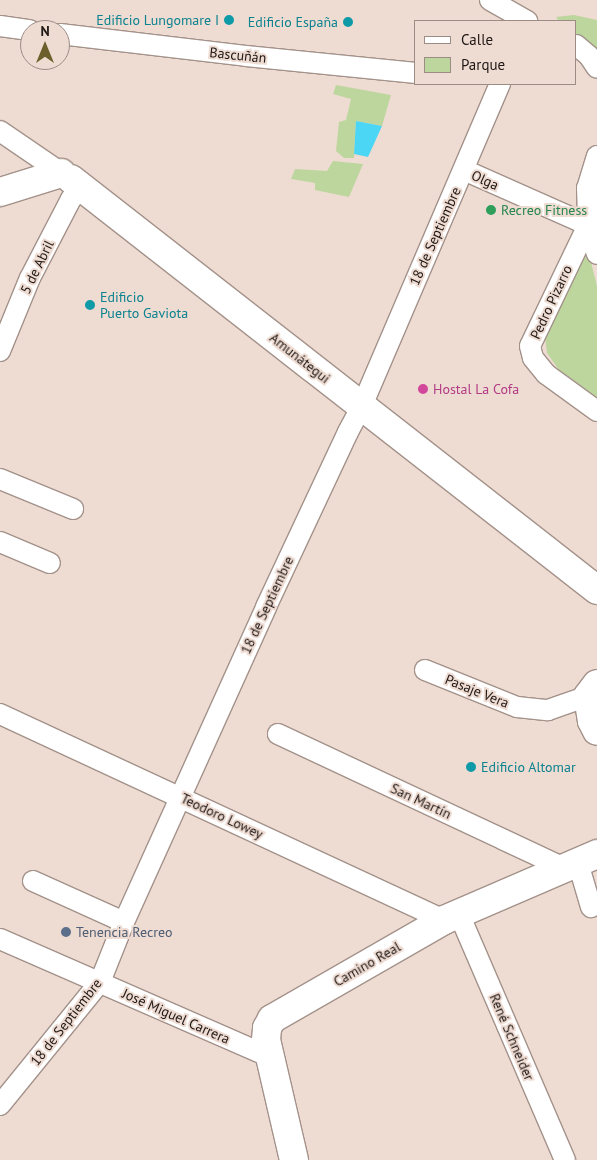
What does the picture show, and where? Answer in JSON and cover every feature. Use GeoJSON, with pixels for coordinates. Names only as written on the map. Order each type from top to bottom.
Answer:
{"type":"FeatureCollection","features":[{"type":"Feature","properties":{"kind":"street"},"geometry":{"type":"LineString","coordinates":[[490,0],[525,20]]}},
{"type":"Feature","properties":{"kind":"street"},"geometry":{"type":"LineString","coordinates":[[0,26],[20,29]]}},
{"type":"Feature","properties":{"kind":"street","name":"Bascuñán"},"geometry":{"type":"LineString","coordinates":[[70,35],[246,56],[414,73]]}},
{"type":"Feature","properties":{"kind":"street"},"geometry":{"type":"LineString","coordinates":[[577,46],[589,56],[597,68]]}},
{"type":"Feature","properties":{"kind":"street","name":"18 de Septiembre"},"geometry":{"type":"LineString","coordinates":[[3,1096],[100,982],[124,922],[266,607],[361,408],[464,170],[497,85]]}},
{"type":"Feature","properties":{"kind":"street","name":"Amunátegui"},"geometry":{"type":"LineString","coordinates":[[0,131],[71,180],[361,408],[597,590]]}},
{"type":"Feature","properties":{"kind":"street"},"geometry":{"type":"LineString","coordinates":[[597,156],[587,188],[588,225],[597,254]]}},
{"type":"Feature","properties":{"kind":"street","name":"Olga"},"geometry":{"type":"LineString","coordinates":[[464,170],[588,225]]}},
{"type":"Feature","properties":{"kind":"street"},"geometry":{"type":"LineString","coordinates":[[0,192],[71,180]]}},
{"type":"Feature","properties":{"kind":"street","name":"5 de Abril"},"geometry":{"type":"LineString","coordinates":[[0,350],[30,278],[72,199],[71,180]]}},
{"type":"Feature","properties":{"kind":"street","name":"Pedro Pizarro"},"geometry":{"type":"LineString","coordinates":[[588,225],[530,346],[532,358],[546,374],[597,411]]}},
{"type":"Feature","properties":{"kind":"street"},"geometry":{"type":"LineString","coordinates":[[0,479],[73,509]]}},
{"type":"Feature","properties":{"kind":"street"},"geometry":{"type":"LineString","coordinates":[[0,542],[50,563]]}},
{"type":"Feature","properties":{"kind":"street","name":"Pasaje Vera"},"geometry":{"type":"LineString","coordinates":[[425,670],[517,707],[548,710],[593,690]]}},
{"type":"Feature","properties":{"kind":"street"},"geometry":{"type":"LineString","coordinates":[[593,690],[592,721],[597,731]]}},
{"type":"Feature","properties":{"kind":"street","name":"Teodoro Lowey"},"geometry":{"type":"LineString","coordinates":[[0,714],[451,917]]}},
{"type":"Feature","properties":{"kind":"street","name":"San Martín"},"geometry":{"type":"LineString","coordinates":[[278,734],[580,862]]}},
{"type":"Feature","properties":{"kind":"street"},"geometry":{"type":"LineString","coordinates":[[580,862],[591,907]]}},
{"type":"Feature","properties":{"kind":"street","name":"Camino Real"},"geometry":{"type":"LineString","coordinates":[[294,1160],[266,1040],[267,1028],[272,1019],[451,917],[580,862]]}},
{"type":"Feature","properties":{"kind":"street"},"geometry":{"type":"LineString","coordinates":[[34,881],[124,922]]}},
{"type":"Feature","properties":{"kind":"street","name":"René Schneider"},"geometry":{"type":"LineString","coordinates":[[451,917],[565,1160]]}},
{"type":"Feature","properties":{"kind":"street","name":"José Miguel Carrera"},"geometry":{"type":"LineString","coordinates":[[0,939],[270,1058]]}},
{"type":"Feature","properties":{"kind":"green space"},"geometry":{"type":"Polygon","coordinates":[[[574,15],[597,20],[597,50],[577,36],[577,20],[558,20],[556,17],[574,15]]]}},
{"type":"Feature","properties":{"kind":"green space"},"geometry":{"type":"Polygon","coordinates":[[[336,85],[391,95],[382,126],[356,121],[354,158],[344,158],[336,151],[339,122],[346,120],[351,99],[333,94],[336,85]]]}},
{"type":"Feature","properties":{"kind":"green space"},"geometry":{"type":"Polygon","coordinates":[[[333,161],[363,164],[349,197],[315,190],[315,183],[291,179],[295,169],[327,171],[333,161]]]}},
{"type":"Feature","properties":{"kind":"green space"},"geometry":{"type":"Polygon","coordinates":[[[582,252],[590,258],[597,286],[597,397],[559,370],[547,353],[545,337],[582,252]]]}},
{"type":"Feature","properties":{"kind":"water"},"geometry":{"type":"Polygon","coordinates":[[[356,121],[382,126],[368,157],[354,154],[356,121]]]}},
{"type":"Feature","properties":{"kind":"place","name":"Edificio Lungomare I"},"geometry":{"type":"Point","coordinates":[229,20]}},
{"type":"Feature","properties":{"kind":"place","name":"Edificio España"},"geometry":{"type":"Point","coordinates":[348,22]}},
{"type":"Feature","properties":{"kind":"place","name":"Recreo Fitness"},"geometry":{"type":"Point","coordinates":[491,210]}},
{"type":"Feature","properties":{"kind":"place","name":"Edificio Puerto Gaviota"},"geometry":{"type":"Point","coordinates":[90,305]}},
{"type":"Feature","properties":{"kind":"place","name":"Hostal La Cofa"},"geometry":{"type":"Point","coordinates":[423,389]}},
{"type":"Feature","properties":{"kind":"place","name":"Edificio Altomar"},"geometry":{"type":"Point","coordinates":[471,767]}},
{"type":"Feature","properties":{"kind":"place","name":"Tenencia Recreo"},"geometry":{"type":"Point","coordinates":[66,932]}}]}
